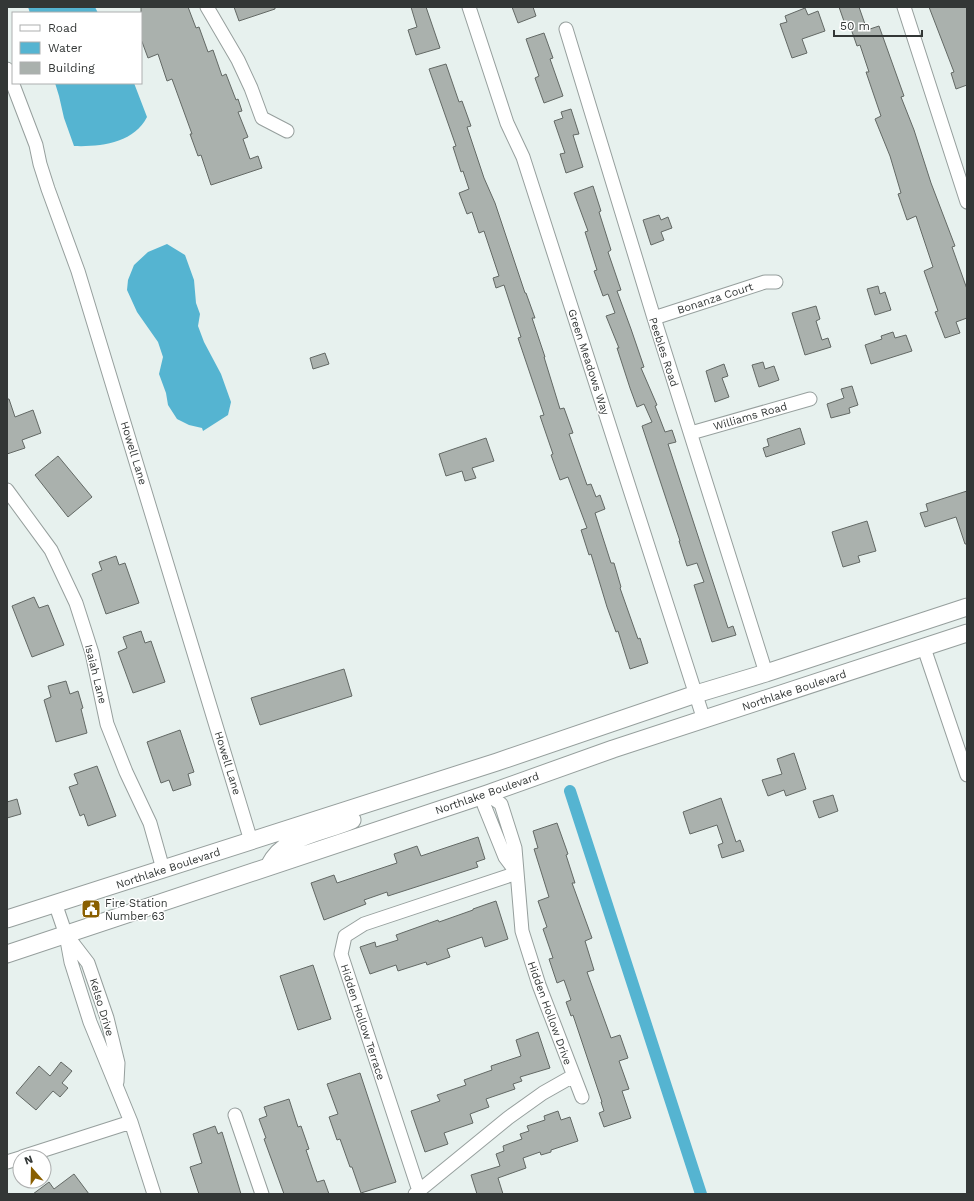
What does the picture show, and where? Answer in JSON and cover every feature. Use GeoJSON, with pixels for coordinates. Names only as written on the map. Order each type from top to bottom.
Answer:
{"type":"FeatureCollection","features":[{"type":"Feature","properties":{"kind":"main road","name":"Northlake Boulevard"},"geometry":{"type":"LineString","coordinates":[[7,919],[497,762],[696,694],[766,673],[967,607]]}},
{"type":"Feature","properties":{"kind":"main road","name":"Northlake Boulevard"},"geometry":{"type":"LineString","coordinates":[[7,954],[487,794],[613,749],[967,634]]}},
{"type":"Feature","properties":{"kind":"main road"},"geometry":{"type":"LineString","coordinates":[[487,794],[489,776],[497,762]]}},
{"type":"Feature","properties":{"kind":"main road"},"geometry":{"type":"LineString","coordinates":[[269,866],[274,856],[292,841],[347,822],[380,808],[393,795]]}},
{"type":"Feature","properties":{"kind":"street"},"geometry":{"type":"LineString","coordinates":[[207,7],[238,60],[251,88],[262,118],[287,131]]}},
{"type":"Feature","properties":{"kind":"street","name":"Green Meadows Way"},"geometry":{"type":"LineString","coordinates":[[469,7],[507,123],[523,157],[704,720]]}},
{"type":"Feature","properties":{"kind":"street"},"geometry":{"type":"LineString","coordinates":[[904,7],[967,202]]}},
{"type":"Feature","properties":{"kind":"street","name":"Peebles Road"},"geometry":{"type":"LineString","coordinates":[[566,29],[654,318],[766,673]]}},
{"type":"Feature","properties":{"kind":"street","name":"Howell Lane"},"geometry":{"type":"LineString","coordinates":[[7,69],[12,82]]}},
{"type":"Feature","properties":{"kind":"street","name":"Howell Lane"},"geometry":{"type":"LineString","coordinates":[[13,84],[36,145],[48,189],[78,271],[252,841]]}},
{"type":"Feature","properties":{"kind":"street","name":"Bonanza Court"},"geometry":{"type":"LineString","coordinates":[[654,318],[765,282],[776,282]]}},
{"type":"Feature","properties":{"kind":"street","name":"Williams Road"},"geometry":{"type":"LineString","coordinates":[[691,433],[810,399]]}},
{"type":"Feature","properties":{"kind":"street","name":"Isaiah Lane"},"geometry":{"type":"LineString","coordinates":[[7,490],[51,550],[76,604],[92,653],[108,724],[126,772],[150,823],[163,869]]}},
{"type":"Feature","properties":{"kind":"street"},"geometry":{"type":"LineString","coordinates":[[924,648],[967,775]]}},
{"type":"Feature","properties":{"kind":"street","name":"Hidden Hollow Drive"},"geometry":{"type":"LineString","coordinates":[[417,1192],[508,1118],[543,1093],[573,1076],[538,985],[522,931],[515,848],[501,804],[487,794]]}},
{"type":"Feature","properties":{"kind":"street","name":"Hidden Hollow Terrace"},"geometry":{"type":"LineString","coordinates":[[417,1192],[341,954],[345,936],[364,924],[517,873]]}},
{"type":"Feature","properties":{"kind":"street","name":"Kelso Drive"},"geometry":{"type":"LineString","coordinates":[[55,903],[66,935],[88,963],[107,1018],[118,1063],[116,1086],[131,1122],[154,1194]]}},
{"type":"Feature","properties":{"kind":"street"},"geometry":{"type":"LineString","coordinates":[[573,1076],[582,1097]]}},
{"type":"Feature","properties":{"kind":"street"},"geometry":{"type":"LineString","coordinates":[[235,1115],[262,1194]]}},
{"type":"Feature","properties":{"kind":"street"},"geometry":{"type":"LineString","coordinates":[[46,1149],[131,1122]]}},
{"type":"Feature","properties":{"kind":"water"},"geometry":{"type":"Polygon","coordinates":[[[28,7],[95,7],[98,12],[30,12],[28,7]]]}},
{"type":"Feature","properties":{"kind":"water"},"geometry":{"type":"Polygon","coordinates":[[[55,84],[134,84],[147,117],[134,133],[115,142],[95,146],[74,146],[64,118],[55,84]]]}},
{"type":"Feature","properties":{"kind":"water"},"geometry":{"type":"Polygon","coordinates":[[[167,244],[185,255],[194,280],[196,303],[200,314],[198,326],[204,342],[221,374],[231,402],[228,415],[203,431],[202,428],[189,425],[177,419],[168,405],[166,393],[159,374],[163,357],[158,342],[137,312],[127,290],[128,280],[134,265],[148,252],[167,244]]]}},
{"type":"Feature","properties":{"kind":"building"},"geometry":{"type":"Polygon","coordinates":[[[141,7],[188,7],[196,28],[199,27],[208,52],[213,50],[222,76],[226,74],[236,100],[238,99],[242,111],[238,112],[248,137],[243,139],[250,159],[258,156],[262,168],[211,185],[201,155],[198,156],[190,134],[192,134],[172,79],[167,81],[158,54],[148,58],[142,42],[141,7]]]}},
{"type":"Feature","properties":{"kind":"building"},"geometry":{"type":"Polygon","coordinates":[[[234,7],[275,7],[275,9],[239,21],[234,7]]]}},
{"type":"Feature","properties":{"kind":"building"},"geometry":{"type":"Polygon","coordinates":[[[411,7],[426,7],[440,48],[416,55],[408,30],[417,27],[411,7]]]}},
{"type":"Feature","properties":{"kind":"building"},"geometry":{"type":"Polygon","coordinates":[[[512,7],[533,7],[536,16],[518,23],[512,7]]]}},
{"type":"Feature","properties":{"kind":"building"},"geometry":{"type":"Polygon","coordinates":[[[839,7],[859,7],[867,30],[879,26],[904,96],[901,97],[955,246],[952,247],[967,289],[967,318],[956,322],[960,333],[945,338],[935,312],[938,311],[924,271],[933,267],[916,216],[907,220],[898,194],[901,193],[890,156],[875,119],[881,116],[866,72],[869,72],[860,45],[857,46],[850,26],[846,27],[839,7]]]}},
{"type":"Feature","properties":{"kind":"building"},"geometry":{"type":"Polygon","coordinates":[[[929,7],[967,7],[967,85],[956,89],[951,73],[954,72],[929,7]]]}},
{"type":"Feature","properties":{"kind":"building"},"geometry":{"type":"Polygon","coordinates":[[[805,8],[808,15],[818,11],[825,31],[802,39],[807,53],[792,58],[780,24],[787,22],[785,16],[805,8]]]}},
{"type":"Feature","properties":{"kind":"building"},"geometry":{"type":"Polygon","coordinates":[[[544,33],[553,58],[550,59],[563,96],[544,103],[535,78],[539,76],[526,39],[544,33]]]}},
{"type":"Feature","properties":{"kind":"building"},"geometry":{"type":"Polygon","coordinates":[[[446,64],[459,102],[462,101],[471,126],[467,127],[535,318],[532,318],[560,409],[564,408],[573,433],[569,434],[587,485],[591,484],[596,497],[600,495],[605,509],[595,513],[611,563],[614,563],[621,587],[620,588],[638,639],[640,638],[648,663],[630,669],[618,631],[616,632],[607,607],[591,554],[589,555],[581,530],[587,528],[568,477],[560,480],[551,455],[553,454],[540,416],[544,415],[518,338],[521,337],[504,285],[496,288],[493,278],[499,276],[484,231],[479,233],[472,212],[467,214],[459,193],[469,189],[463,171],[461,172],[453,147],[456,146],[429,69],[446,64]]]}},
{"type":"Feature","properties":{"kind":"building"},"geometry":{"type":"Polygon","coordinates":[[[571,109],[579,134],[573,135],[583,167],[566,173],[560,154],[565,153],[554,121],[563,118],[561,112],[571,109]]]}},
{"type":"Feature","properties":{"kind":"building"},"geometry":{"type":"Polygon","coordinates":[[[593,186],[601,211],[599,212],[611,250],[608,252],[621,290],[617,291],[644,367],[641,368],[657,405],[655,406],[665,432],[672,430],[676,442],[668,444],[728,628],[733,626],[736,635],[712,642],[694,585],[704,582],[697,563],[687,566],[642,426],[652,422],[644,404],[637,407],[617,348],[619,348],[606,316],[615,313],[608,294],[603,296],[594,271],[597,270],[585,232],[588,231],[574,193],[593,186]]]}},
{"type":"Feature","properties":{"kind":"building"},"geometry":{"type":"Polygon","coordinates":[[[659,215],[661,220],[668,217],[672,228],[661,232],[664,240],[651,245],[643,220],[659,215]]]}},
{"type":"Feature","properties":{"kind":"building"},"geometry":{"type":"Polygon","coordinates":[[[878,286],[880,294],[885,292],[891,310],[875,315],[867,289],[878,286]]]}},
{"type":"Feature","properties":{"kind":"building"},"geometry":{"type":"Polygon","coordinates":[[[816,306],[820,319],[816,321],[822,340],[828,338],[831,347],[805,355],[792,313],[816,306]]]}},
{"type":"Feature","properties":{"kind":"building"},"geometry":{"type":"Polygon","coordinates":[[[893,332],[895,338],[906,335],[912,351],[871,364],[865,345],[882,339],[881,336],[893,332]]]}},
{"type":"Feature","properties":{"kind":"building"},"geometry":{"type":"Polygon","coordinates":[[[325,353],[329,364],[313,369],[310,358],[325,353]]]}},
{"type":"Feature","properties":{"kind":"building"},"geometry":{"type":"Polygon","coordinates":[[[763,362],[765,369],[774,366],[779,380],[759,387],[752,365],[763,362]]]}},
{"type":"Feature","properties":{"kind":"building"},"geometry":{"type":"Polygon","coordinates":[[[724,364],[728,376],[722,378],[729,397],[715,402],[706,371],[724,364]]]}},
{"type":"Feature","properties":{"kind":"building"},"geometry":{"type":"Polygon","coordinates":[[[852,386],[858,405],[849,408],[850,413],[831,418],[827,404],[844,398],[841,389],[852,386]]]}},
{"type":"Feature","properties":{"kind":"building"},"geometry":{"type":"Polygon","coordinates":[[[7,399],[9,399],[15,417],[33,410],[41,433],[22,440],[25,448],[7,454],[7,399]]]}},
{"type":"Feature","properties":{"kind":"building"},"geometry":{"type":"Polygon","coordinates":[[[800,428],[805,444],[766,457],[763,448],[769,446],[767,439],[800,428]]]}},
{"type":"Feature","properties":{"kind":"building"},"geometry":{"type":"Polygon","coordinates":[[[486,438],[494,461],[472,468],[476,478],[465,481],[462,471],[446,476],[439,454],[486,438]]]}},
{"type":"Feature","properties":{"kind":"building"},"geometry":{"type":"Polygon","coordinates":[[[58,456],[92,497],[68,517],[35,475],[58,456]]]}},
{"type":"Feature","properties":{"kind":"building"},"geometry":{"type":"Polygon","coordinates":[[[967,491],[967,544],[965,544],[956,517],[925,527],[920,513],[928,511],[926,504],[967,491]]]}},
{"type":"Feature","properties":{"kind":"building"},"geometry":{"type":"Polygon","coordinates":[[[867,521],[876,551],[858,556],[860,562],[843,567],[832,532],[867,521]]]}},
{"type":"Feature","properties":{"kind":"building"},"geometry":{"type":"Polygon","coordinates":[[[116,556],[119,565],[125,563],[139,603],[106,614],[92,574],[102,570],[99,562],[116,556]]]}},
{"type":"Feature","properties":{"kind":"building"},"geometry":{"type":"Polygon","coordinates":[[[34,597],[39,608],[48,605],[64,645],[32,657],[12,606],[34,597]]]}},
{"type":"Feature","properties":{"kind":"building"},"geometry":{"type":"Polygon","coordinates":[[[141,631],[145,643],[151,641],[165,682],[133,693],[118,652],[127,648],[123,637],[141,631]]]}},
{"type":"Feature","properties":{"kind":"building"},"geometry":{"type":"Polygon","coordinates":[[[344,669],[352,696],[260,725],[251,698],[344,669]]]}},
{"type":"Feature","properties":{"kind":"building"},"geometry":{"type":"Polygon","coordinates":[[[66,681],[70,694],[78,691],[83,708],[81,709],[87,733],[56,742],[44,700],[51,697],[48,686],[66,681]]]}},
{"type":"Feature","properties":{"kind":"building"},"geometry":{"type":"Polygon","coordinates":[[[180,730],[194,772],[188,774],[191,785],[173,791],[169,780],[161,783],[147,742],[180,730]]]}},
{"type":"Feature","properties":{"kind":"building"},"geometry":{"type":"Polygon","coordinates":[[[794,753],[806,789],[786,796],[784,790],[768,796],[762,780],[782,774],[777,759],[794,753]]]}},
{"type":"Feature","properties":{"kind":"building"},"geometry":{"type":"Polygon","coordinates":[[[97,766],[116,816],[88,826],[84,814],[80,816],[69,787],[78,784],[74,774],[97,766]]]}},
{"type":"Feature","properties":{"kind":"building"},"geometry":{"type":"Polygon","coordinates":[[[833,795],[838,811],[819,818],[813,801],[833,795]]]}},
{"type":"Feature","properties":{"kind":"building"},"geometry":{"type":"Polygon","coordinates":[[[721,798],[736,842],[740,840],[744,851],[722,858],[718,845],[723,843],[717,825],[690,834],[683,812],[721,798]]]}},
{"type":"Feature","properties":{"kind":"building"},"geometry":{"type":"Polygon","coordinates":[[[17,799],[21,814],[7,818],[7,802],[17,799]]]}},
{"type":"Feature","properties":{"kind":"building"},"geometry":{"type":"Polygon","coordinates":[[[557,823],[568,854],[566,855],[575,883],[572,883],[592,938],[585,941],[594,970],[587,972],[611,1038],[620,1035],[628,1058],[619,1061],[629,1089],[622,1091],[631,1118],[604,1127],[599,1113],[604,1111],[602,1102],[573,1015],[571,1016],[566,1002],[571,1000],[564,980],[557,983],[549,959],[553,958],[543,929],[547,927],[538,901],[549,897],[534,849],[538,848],[533,831],[557,823]]]}},
{"type":"Feature","properties":{"kind":"building"},"geometry":{"type":"Polygon","coordinates":[[[478,837],[485,859],[476,862],[478,867],[388,896],[387,892],[364,900],[366,904],[324,920],[311,883],[334,875],[337,883],[397,863],[394,854],[417,846],[421,856],[478,837]]]}},
{"type":"Feature","properties":{"kind":"building"},"geometry":{"type":"Polygon","coordinates":[[[496,901],[508,939],[485,947],[482,937],[447,949],[450,957],[427,965],[426,962],[398,971],[396,965],[370,974],[360,947],[375,942],[376,947],[398,940],[396,935],[438,920],[439,922],[496,901]]]}},
{"type":"Feature","properties":{"kind":"building"},"geometry":{"type":"Polygon","coordinates":[[[313,965],[331,1019],[298,1030],[280,976],[313,965]]]}},
{"type":"Feature","properties":{"kind":"building"},"geometry":{"type":"Polygon","coordinates":[[[538,1032],[550,1068],[520,1077],[522,1081],[513,1084],[515,1089],[486,1099],[489,1107],[470,1114],[473,1123],[444,1133],[448,1144],[425,1152],[411,1111],[440,1101],[437,1095],[466,1085],[464,1080],[492,1070],[491,1066],[521,1056],[516,1040],[538,1032]]]}},
{"type":"Feature","properties":{"kind":"building"},"geometry":{"type":"Polygon","coordinates":[[[61,1062],[72,1071],[62,1083],[68,1088],[60,1097],[53,1091],[36,1110],[16,1093],[39,1066],[50,1076],[61,1062]]]}},
{"type":"Feature","properties":{"kind":"building"},"geometry":{"type":"Polygon","coordinates":[[[360,1073],[396,1182],[361,1193],[352,1167],[350,1167],[340,1139],[337,1140],[329,1117],[338,1114],[327,1084],[360,1073]]]}},
{"type":"Feature","properties":{"kind":"building"},"geometry":{"type":"Polygon","coordinates":[[[289,1099],[298,1127],[301,1126],[309,1149],[306,1150],[317,1182],[324,1180],[329,1194],[284,1194],[264,1139],[266,1138],[259,1119],[267,1116],[264,1107],[289,1099]]]}},
{"type":"Feature","properties":{"kind":"building"},"geometry":{"type":"Polygon","coordinates":[[[558,1111],[561,1120],[570,1117],[578,1141],[551,1150],[551,1152],[541,1155],[540,1152],[523,1158],[526,1168],[498,1178],[503,1194],[477,1194],[471,1175],[500,1166],[496,1154],[504,1151],[503,1146],[522,1139],[520,1134],[529,1131],[527,1126],[545,1120],[544,1116],[558,1111]]]}},
{"type":"Feature","properties":{"kind":"building"},"geometry":{"type":"Polygon","coordinates":[[[215,1126],[218,1134],[222,1132],[241,1194],[199,1194],[190,1167],[202,1163],[193,1134],[215,1126]]]}},
{"type":"Feature","properties":{"kind":"building"},"geometry":{"type":"Polygon","coordinates":[[[74,1174],[89,1194],[33,1194],[40,1189],[52,1189],[52,1186],[54,1189],[74,1174]]]}},
{"type":"Feature","properties":{"kind":"waterway"},"geometry":{"type":"LineString","coordinates":[[570,791],[701,1194]]}},
{"type":"Feature","properties":{"kind":"place","name":"Fire Station Number 63"},"geometry":{"type":"Point","coordinates":[91,909]}}]}
